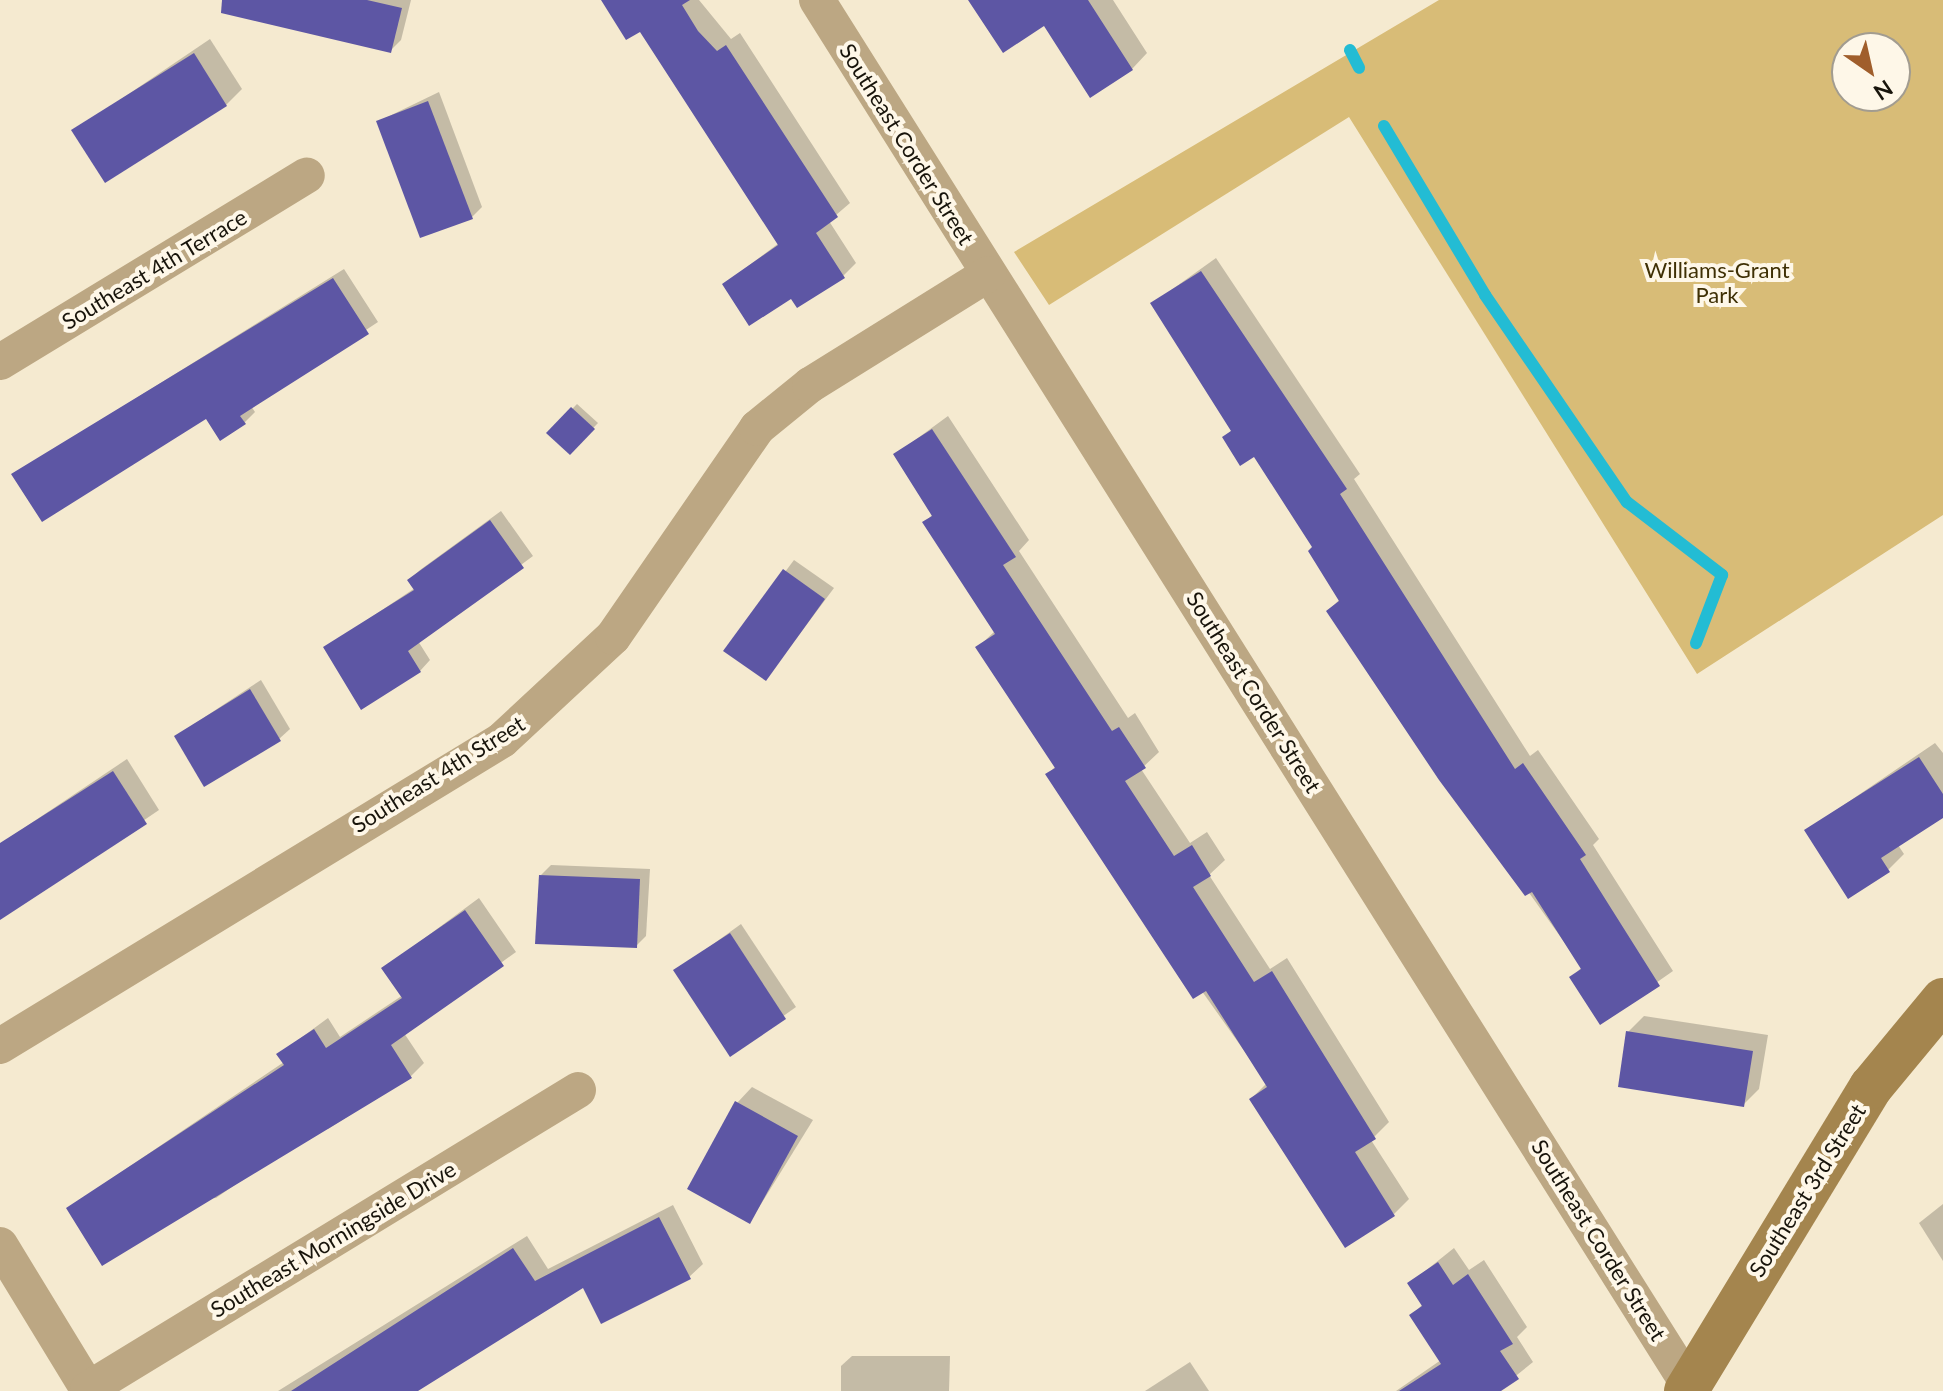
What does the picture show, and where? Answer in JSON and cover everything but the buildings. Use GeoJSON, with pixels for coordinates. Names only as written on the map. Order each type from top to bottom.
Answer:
{"type":"FeatureCollection","features":[{"type":"Feature","properties":{"kind":"main road","name":"Southeast 3rd Street"},"geometry":{"type":"LineString","coordinates":[[1688,1388],[1871,1087],[1943,1000]]}},
{"type":"Feature","properties":{"kind":"street","name":"Southeast Corder Street"},"geometry":{"type":"LineString","coordinates":[[817,0],[1688,1388]]}},
{"type":"Feature","properties":{"kind":"street","name":"Southeast 4th Terrace"},"geometry":{"type":"LineString","coordinates":[[0,362],[307,175]]}},
{"type":"Feature","properties":{"kind":"street","name":"Southeast 4th Street"},"geometry":{"type":"LineString","coordinates":[[0,1046],[502,740],[613,637],[757,428],[810,385],[988,274]]}},
{"type":"Feature","properties":{"kind":"street","name":"Southeast Morningside Drive"},"geometry":{"type":"LineString","coordinates":[[88,1390],[578,1090]]}},
{"type":"Feature","properties":{"kind":"street"},"geometry":{"type":"LineString","coordinates":[[0,1245],[88,1390]]}},
{"type":"Feature","properties":{"kind":"green space","name":"Williams-Grant Park"},"geometry":{"type":"Polygon","coordinates":[[[1439,0],[1943,0],[1943,515],[1697,674],[1349,117],[1049,305],[1014,252],[1439,0]]]}},
{"type":"Feature","properties":{"kind":"waterway"},"geometry":{"type":"LineString","coordinates":[[1350,50],[1359,68]]}},
{"type":"Feature","properties":{"kind":"waterway"},"geometry":{"type":"LineString","coordinates":[[1384,126],[1485,295],[1627,502],[1722,575],[1696,643]]}}]}
